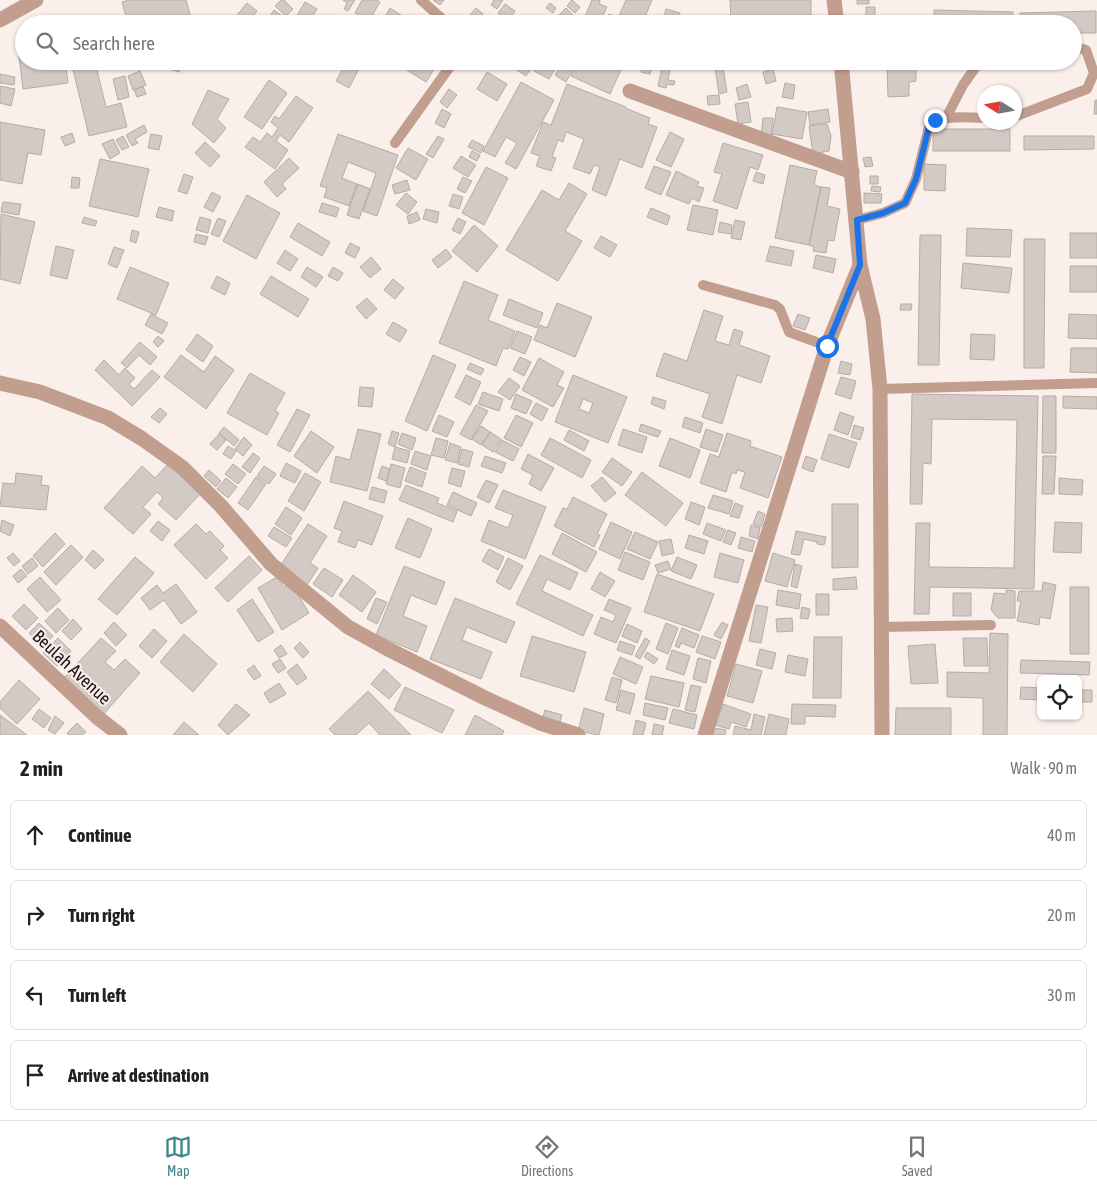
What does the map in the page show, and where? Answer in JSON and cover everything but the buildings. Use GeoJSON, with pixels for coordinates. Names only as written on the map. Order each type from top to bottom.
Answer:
{"type":"FeatureCollection","features":[{"type":"Feature","properties":{"kind":"street"},"geometry":{"type":"LineString","coordinates":[[0,20],[36,0]]}},
{"type":"Feature","properties":{"kind":"street"},"geometry":{"type":"LineString","coordinates":[[834,0],[836,15]]}},
{"type":"Feature","properties":{"kind":"street"},"geometry":{"type":"LineString","coordinates":[[842,70],[860,265],[873,319],[880,389],[882,735]]}},
{"type":"Feature","properties":{"kind":"street"},"geometry":{"type":"LineString","coordinates":[[630,91],[852,172]]}},
{"type":"Feature","properties":{"kind":"street"},"geometry":{"type":"LineString","coordinates":[[706,735],[827,346],[860,265]]}},
{"type":"Feature","properties":{"kind":"street"},"geometry":{"type":"LineString","coordinates":[[0,383],[40,392],[108,418],[141,438],[182,468],[221,506],[271,564],[348,627],[485,698],[540,723],[578,735]]}},
{"type":"Feature","properties":{"kind":"street","name":"Beulah Avenue"},"geometry":{"type":"LineString","coordinates":[[0,626],[97,717],[120,735]]}},
{"type":"Feature","properties":{"kind":"lane"},"geometry":{"type":"LineString","coordinates":[[421,0],[438,15]]}},
{"type":"Feature","properties":{"kind":"lane"},"geometry":{"type":"LineString","coordinates":[[1022,113],[1087,90],[1094,73],[1086,50],[1082,49]]}},
{"type":"Feature","properties":{"kind":"lane"},"geometry":{"type":"LineString","coordinates":[[395,143],[448,70]]}},
{"type":"Feature","properties":{"kind":"lane"},"geometry":{"type":"LineString","coordinates":[[946,118],[974,70]]}},
{"type":"Feature","properties":{"kind":"lane"},"geometry":{"type":"LineString","coordinates":[[857,220],[883,213],[905,203],[916,179],[929,127],[935,120],[977,118]]}},
{"type":"Feature","properties":{"kind":"lane"},"geometry":{"type":"LineString","coordinates":[[703,285],[775,305],[780,309],[789,332],[827,346]]}},
{"type":"Feature","properties":{"kind":"lane"},"geometry":{"type":"LineString","coordinates":[[880,389],[1097,382]]}},
{"type":"Feature","properties":{"kind":"lane"},"geometry":{"type":"LineString","coordinates":[[882,627],[991,625]]}},
{"type":"Feature","properties":{"kind":"route"},"geometry":{"type":"LineString","coordinates":[[827,346],[860,265],[857,220],[883,213],[905,203],[916,179],[929,127],[935,120]]}}]}
